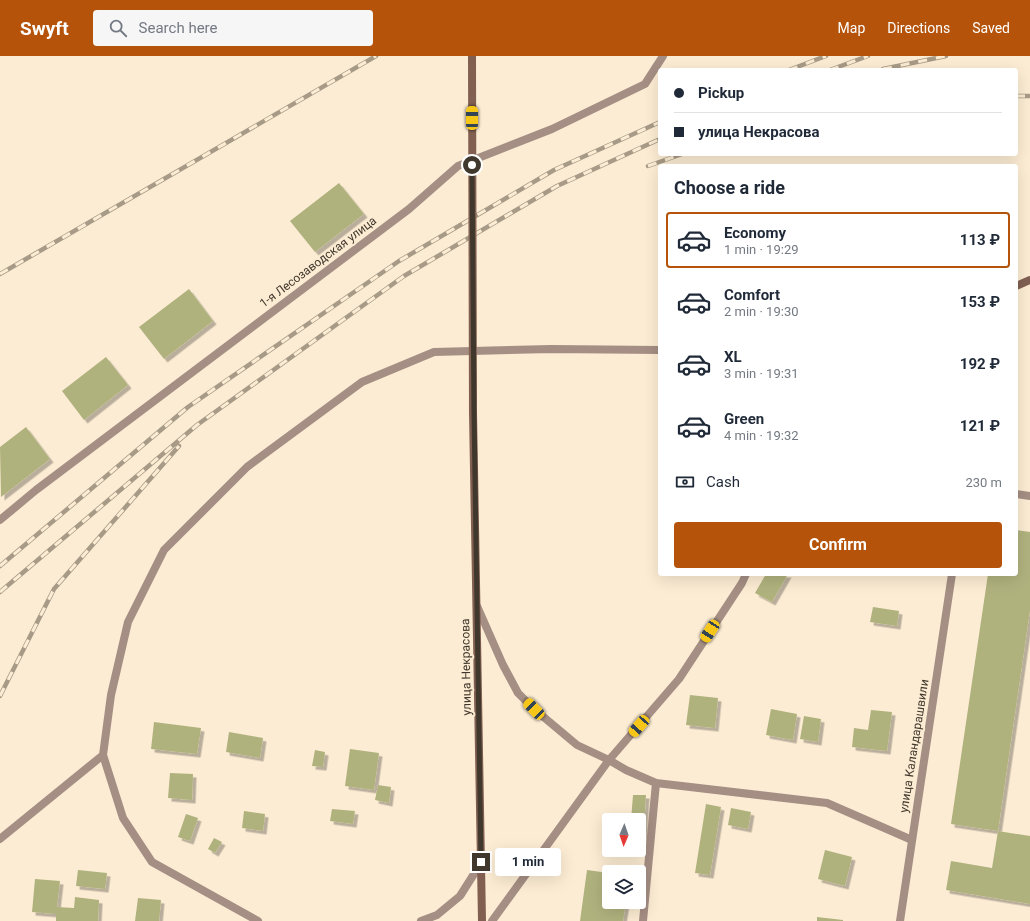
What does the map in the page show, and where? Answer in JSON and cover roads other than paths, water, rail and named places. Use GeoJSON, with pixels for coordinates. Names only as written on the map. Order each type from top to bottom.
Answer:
{"type":"FeatureCollection","features":[{"type":"Feature","properties":{"kind":"main road","name":"улица Некрасова"},"geometry":{"type":"LineString","coordinates":[[472,56],[474,413],[482,921]]}},
{"type":"Feature","properties":{"kind":"main road"},"geometry":{"type":"LineString","coordinates":[[1018,285],[1030,280]]}},
{"type":"Feature","properties":{"kind":"street","name":"1-я Лесозаводская улица"},"geometry":{"type":"LineString","coordinates":[[0,520],[49,481],[409,208],[458,166],[552,129],[646,84],[663,56]]}},
{"type":"Feature","properties":{"kind":"street"},"geometry":{"type":"LineString","coordinates":[[258,921],[152,862],[123,818],[103,755],[111,695],[128,622],[164,550],[247,467],[362,382],[434,352],[551,349],[658,350]]}},
{"type":"Feature","properties":{"kind":"street"},"geometry":{"type":"LineString","coordinates":[[1018,494],[1030,496]]}},
{"type":"Feature","properties":{"kind":"street"},"geometry":{"type":"LineString","coordinates":[[492,921],[609,760],[678,679],[742,583],[745,576]]}},
{"type":"Feature","properties":{"kind":"street","name":"улица Каландарашвили"},"geometry":{"type":"LineString","coordinates":[[900,921],[952,576]]}},
{"type":"Feature","properties":{"kind":"street"},"geometry":{"type":"LineString","coordinates":[[477,606],[503,664],[518,693],[534,709],[577,745],[626,770],[656,783],[828,803],[912,840]]}},
{"type":"Feature","properties":{"kind":"street"},"geometry":{"type":"LineString","coordinates":[[0,840],[103,755]]}},
{"type":"Feature","properties":{"kind":"street"},"geometry":{"type":"LineString","coordinates":[[643,921],[656,783]]}},
{"type":"Feature","properties":{"kind":"street"},"geometry":{"type":"LineString","coordinates":[[421,921],[437,915],[460,896],[481,862]]}},
{"type":"Feature","properties":{"kind":"railway"},"geometry":{"type":"LineString","coordinates":[[0,274],[376,56]]}},
{"type":"Feature","properties":{"kind":"railway"},"geometry":{"type":"LineString","coordinates":[[794,68],[826,56]]}},
{"type":"Feature","properties":{"kind":"railway"},"geometry":{"type":"LineString","coordinates":[[835,68],[868,56]]}},
{"type":"Feature","properties":{"kind":"railway"},"geometry":{"type":"LineString","coordinates":[[888,68],[946,56]]}},
{"type":"Feature","properties":{"kind":"railway"},"geometry":{"type":"LineString","coordinates":[[1018,96],[1030,96]]}},
{"type":"Feature","properties":{"kind":"railway"},"geometry":{"type":"LineString","coordinates":[[0,566],[188,407],[399,261],[554,170],[658,123]]}},
{"type":"Feature","properties":{"kind":"railway"},"geometry":{"type":"LineString","coordinates":[[0,592],[197,425],[404,276],[557,186],[658,140]]}},
{"type":"Feature","properties":{"kind":"railway"},"geometry":{"type":"LineString","coordinates":[[648,166],[676,156]]}},
{"type":"Feature","properties":{"kind":"railway"},"geometry":{"type":"LineString","coordinates":[[0,696],[54,589],[179,446]]}}]}
